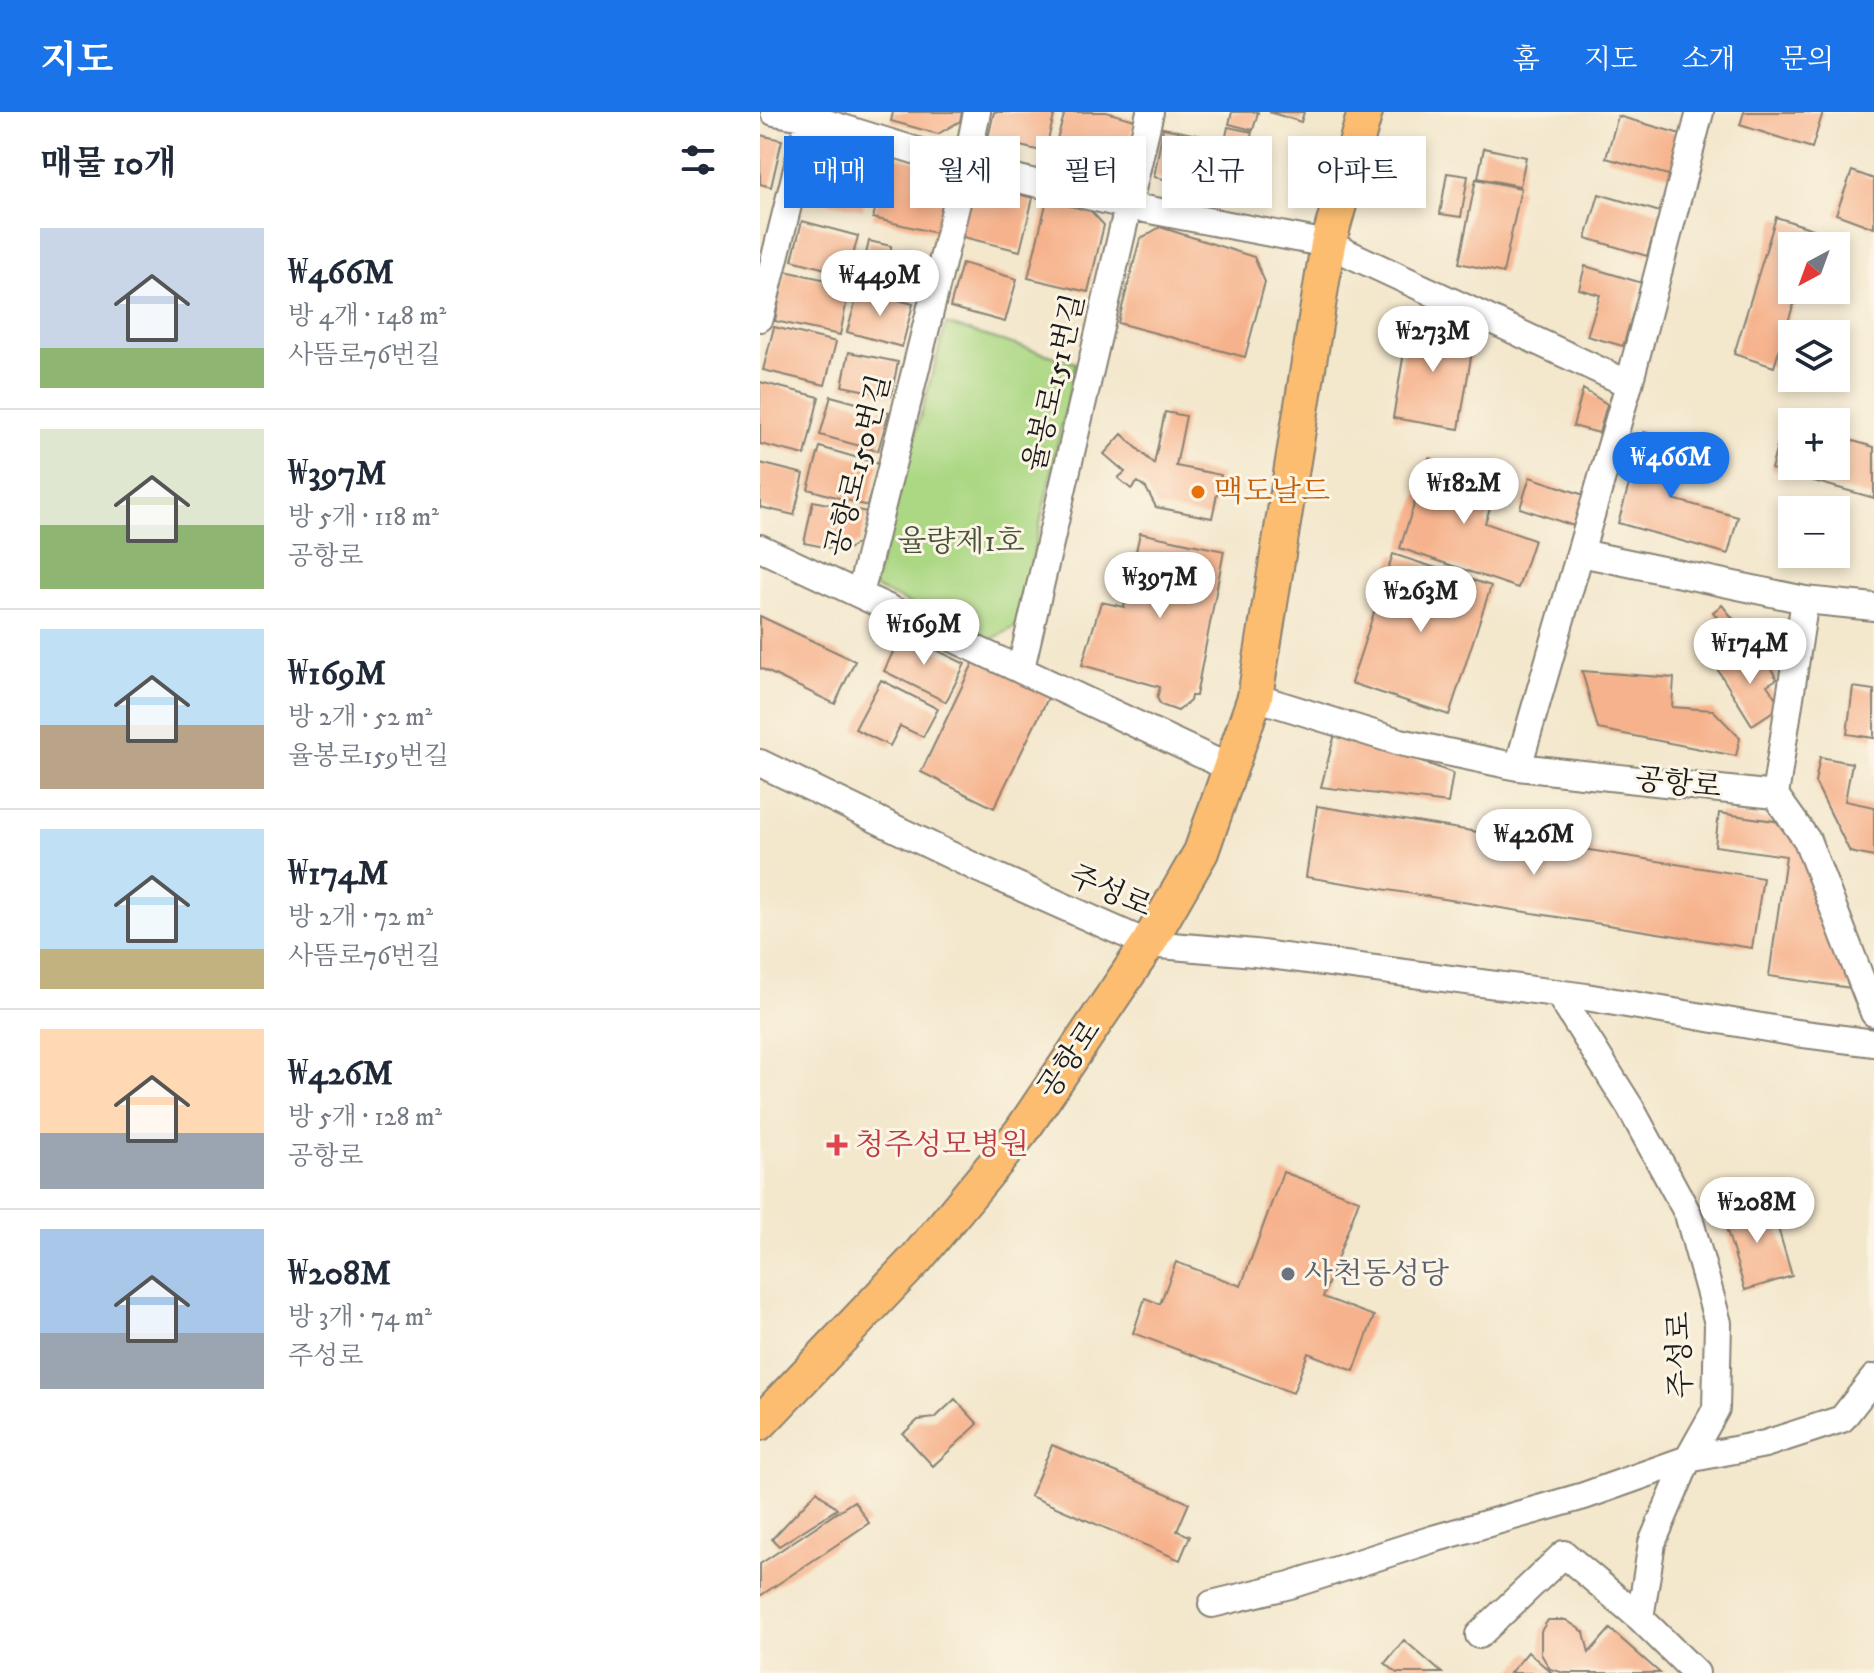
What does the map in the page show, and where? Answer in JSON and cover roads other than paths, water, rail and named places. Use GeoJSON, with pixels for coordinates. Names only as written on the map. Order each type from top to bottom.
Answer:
{"type":"FeatureCollection","features":[{"type":"Feature","properties":{"kind":"main road","name":"공항로"},"geometry":{"type":"LineString","coordinates":[[760,1423],[917,1258],[1021,1132],[1148,944],[1201,852],[1255,697],[1328,244],[1365,112]]}},
{"type":"Feature","properties":{"kind":"street"},"geometry":{"type":"LineString","coordinates":[[774,112],[811,115],[910,148]]}},
{"type":"Feature","properties":{"kind":"street","name":"공항로150번길"},"geometry":{"type":"LineString","coordinates":[[972,136],[977,112]]}},
{"type":"Feature","properties":{"kind":"street","name":"율봉로151번길"},"geometry":{"type":"LineString","coordinates":[[1145,136],[1150,112]]}},
{"type":"Feature","properties":{"kind":"street"},"geometry":{"type":"LineString","coordinates":[[1518,767],[1629,384],[1700,112]]}},
{"type":"Feature","properties":{"kind":"street"},"geometry":{"type":"LineString","coordinates":[[760,318],[811,115]]}},
{"type":"Feature","properties":{"kind":"street","name":"공항로150번길"},"geometry":{"type":"LineString","coordinates":[[860,594],[956,208]]}},
{"type":"Feature","properties":{"kind":"street","name":"율봉로151번길"},"geometry":{"type":"LineString","coordinates":[[1021,668],[1129,208]]}},
{"type":"Feature","properties":{"kind":"street"},"geometry":{"type":"LineString","coordinates":[[1139,208],[1328,244],[1629,384]]}},
{"type":"Feature","properties":{"kind":"street"},"geometry":{"type":"LineString","coordinates":[[760,548],[1232,769]]}},
{"type":"Feature","properties":{"kind":"street"},"geometry":{"type":"LineString","coordinates":[[1581,553],[1805,600],[1874,607]]}},
{"type":"Feature","properties":{"kind":"street"},"geometry":{"type":"LineString","coordinates":[[1805,600],[1775,795],[1807,840],[1874,1013]]}},
{"type":"Feature","properties":{"kind":"street","name":"공항로"},"geometry":{"type":"LineString","coordinates":[[1255,697],[1400,742],[1518,767],[1775,795]]}},
{"type":"Feature","properties":{"kind":"street","name":"주성로"},"geometry":{"type":"LineString","coordinates":[[760,763],[975,867],[1148,944],[1255,953],[1558,993],[1874,1043]]}},
{"type":"Feature","properties":{"kind":"street","name":"주성로"},"geometry":{"type":"LineString","coordinates":[[1558,993],[1630,1107],[1688,1214],[1718,1323],[1716,1409],[1688,1459],[1652,1543],[1640,1618]]}},
{"type":"Feature","properties":{"kind":"street"},"geometry":{"type":"LineString","coordinates":[[1212,1604],[1290,1585],[1433,1539],[1584,1496],[1688,1459],[1765,1444],[1842,1419],[1874,1378]]}},
{"type":"Feature","properties":{"kind":"street"},"geometry":{"type":"LineString","coordinates":[[1479,1635],[1564,1554],[1640,1618],[1696,1673]]}},
{"type":"Feature","properties":{"kind":"place","name":"맥도날드"},"geometry":{"type":"Point","coordinates":[1198,492]}},
{"type":"Feature","properties":{"kind":"place","name":"청주성모병원"},"geometry":{"type":"Point","coordinates":[837,1145]}},
{"type":"Feature","properties":{"kind":"place","name":"사천동성당"},"geometry":{"type":"Point","coordinates":[1288,1274]}},
{"type":"Feature","properties":{"kind":"park label","name":"율량제1호"},"geometry":{"type":"Point","coordinates":[961,542]}}]}
